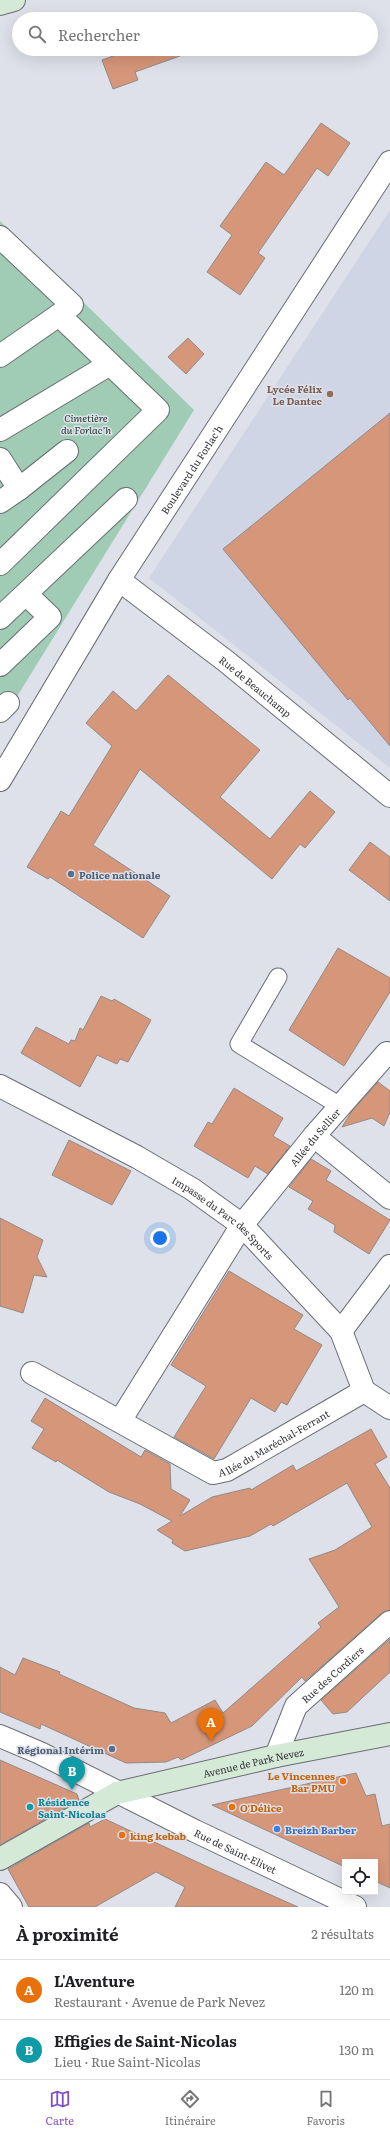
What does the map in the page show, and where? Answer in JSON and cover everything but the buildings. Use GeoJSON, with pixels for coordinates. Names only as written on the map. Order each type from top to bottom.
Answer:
{"type":"FeatureCollection","features":[{"type":"Feature","properties":{"kind":"street"},"geometry":{"type":"LineString","coordinates":[[0,4],[14,0]]}},
{"type":"Feature","properties":{"kind":"street","name":"Boulevard du Forlac'h"},"geometry":{"type":"LineString","coordinates":[[0,780],[119,580],[390,162]]}},
{"type":"Feature","properties":{"kind":"street"},"geometry":{"type":"LineString","coordinates":[[0,237],[72,305],[0,356]]}},
{"type":"Feature","properties":{"kind":"street"},"geometry":{"type":"LineString","coordinates":[[0,564],[158,410],[59,315]]}},
{"type":"Feature","properties":{"kind":"street"},"geometry":{"type":"LineString","coordinates":[[0,430],[110,364]]}},
{"type":"Feature","properties":{"kind":"street"},"geometry":{"type":"LineString","coordinates":[[0,502],[19,490],[66,451]]}},
{"type":"Feature","properties":{"kind":"street"},"geometry":{"type":"LineString","coordinates":[[0,459],[19,490]]}},
{"type":"Feature","properties":{"kind":"street"},"geometry":{"type":"LineString","coordinates":[[0,618],[126,499]]}},
{"type":"Feature","properties":{"kind":"street","name":"Rue de Beauchamp"},"geometry":{"type":"LineString","coordinates":[[119,580],[227,662],[390,796]]}},
{"type":"Feature","properties":{"kind":"street"},"geometry":{"type":"LineString","coordinates":[[0,665],[50,616],[26,594]]}},
{"type":"Feature","properties":{"kind":"street","name":"Allée du Sellier"},"geometry":{"type":"LineString","coordinates":[[242,1225],[340,1106],[387,1054],[390,1055]]}},
{"type":"Feature","properties":{"kind":"street","name":"Impasse du Parc des Sports"},"geometry":{"type":"LineString","coordinates":[[0,1086],[137,1157],[192,1188],[242,1225],[341,1331],[364,1392]]}},
{"type":"Feature","properties":{"kind":"street"},"geometry":{"type":"LineString","coordinates":[[314,1136],[390,1198]]}},
{"type":"Feature","properties":{"kind":"street"},"geometry":{"type":"LineString","coordinates":[[120,1421],[242,1225]]}},
{"type":"Feature","properties":{"kind":"street"},"geometry":{"type":"LineString","coordinates":[[341,1331],[390,1266]]}},
{"type":"Feature","properties":{"kind":"street","name":"Allée du Maréchal-Ferrant"},"geometry":{"type":"LineString","coordinates":[[32,1373],[213,1473],[228,1470],[364,1392]]}},
{"type":"Feature","properties":{"kind":"street"},"geometry":{"type":"LineString","coordinates":[[364,1392],[390,1408]]}},
{"type":"Feature","properties":{"kind":"street","name":"Rue des Cordiers"},"geometry":{"type":"LineString","coordinates":[[276,1756],[296,1706],[390,1622]]}},
{"type":"Feature","properties":{"kind":"street","name":"Avenue de Park Nevez"},"geometry":{"type":"LineString","coordinates":[[0,1859],[117,1793],[276,1756],[390,1734]]}},
{"type":"Feature","properties":{"kind":"street","name":"Rue de Saint-Elivet"},"geometry":{"type":"LineString","coordinates":[[0,1736],[40,1753],[117,1793],[355,1907]]}},
{"type":"Feature","properties":{"kind":"street"},"geometry":{"type":"LineString","coordinates":[[0,1894],[11,1907]]}},
{"type":"Feature","properties":{"kind":"lane"},"geometry":{"type":"LineString","coordinates":[[278,976],[239,1044],[340,1106]]}},
{"type":"Feature","properties":{"kind":"shaded area","name":"Lycée Félix Le Dantec"},"geometry":{"type":"Polygon","coordinates":[[[390,210],[390,768],[149,578],[390,210]]]}},
{"type":"Feature","properties":{"kind":"green space","name":"Cimetière du Forlac’h"},"geometry":{"type":"Polygon","coordinates":[[[0,221],[194,410],[0,724],[0,221]]]}},
{"type":"Feature","properties":{"kind":"place","name":"Lycée Félix Le Dantec"},"geometry":{"type":"Point","coordinates":[330,394]}},
{"type":"Feature","properties":{"kind":"place","name":"Police nationale"},"geometry":{"type":"Point","coordinates":[71,874]}},
{"type":"Feature","properties":{"kind":"place","name":"L'Aventure"},"geometry":{"type":"Point","coordinates":[211,1741]}},
{"type":"Feature","properties":{"kind":"place","name":"Régional Intérim"},"geometry":{"type":"Point","coordinates":[112,1749]}},
{"type":"Feature","properties":{"kind":"place","name":"Le Vincennes Bar PMU"},"geometry":{"type":"Point","coordinates":[343,1781]}},
{"type":"Feature","properties":{"kind":"place","name":"Effigies de Saint-Nicolas"},"geometry":{"type":"Point","coordinates":[72,1790]}},
{"type":"Feature","properties":{"kind":"place","name":"Résidence Saint-Nicolas"},"geometry":{"type":"Point","coordinates":[30,1807]}},
{"type":"Feature","properties":{"kind":"place","name":"O'Délice"},"geometry":{"type":"Point","coordinates":[232,1807]}},
{"type":"Feature","properties":{"kind":"place","name":"Breizh Barber"},"geometry":{"type":"Point","coordinates":[277,1829]}},
{"type":"Feature","properties":{"kind":"place","name":"king kebab"},"geometry":{"type":"Point","coordinates":[122,1835]}}]}
